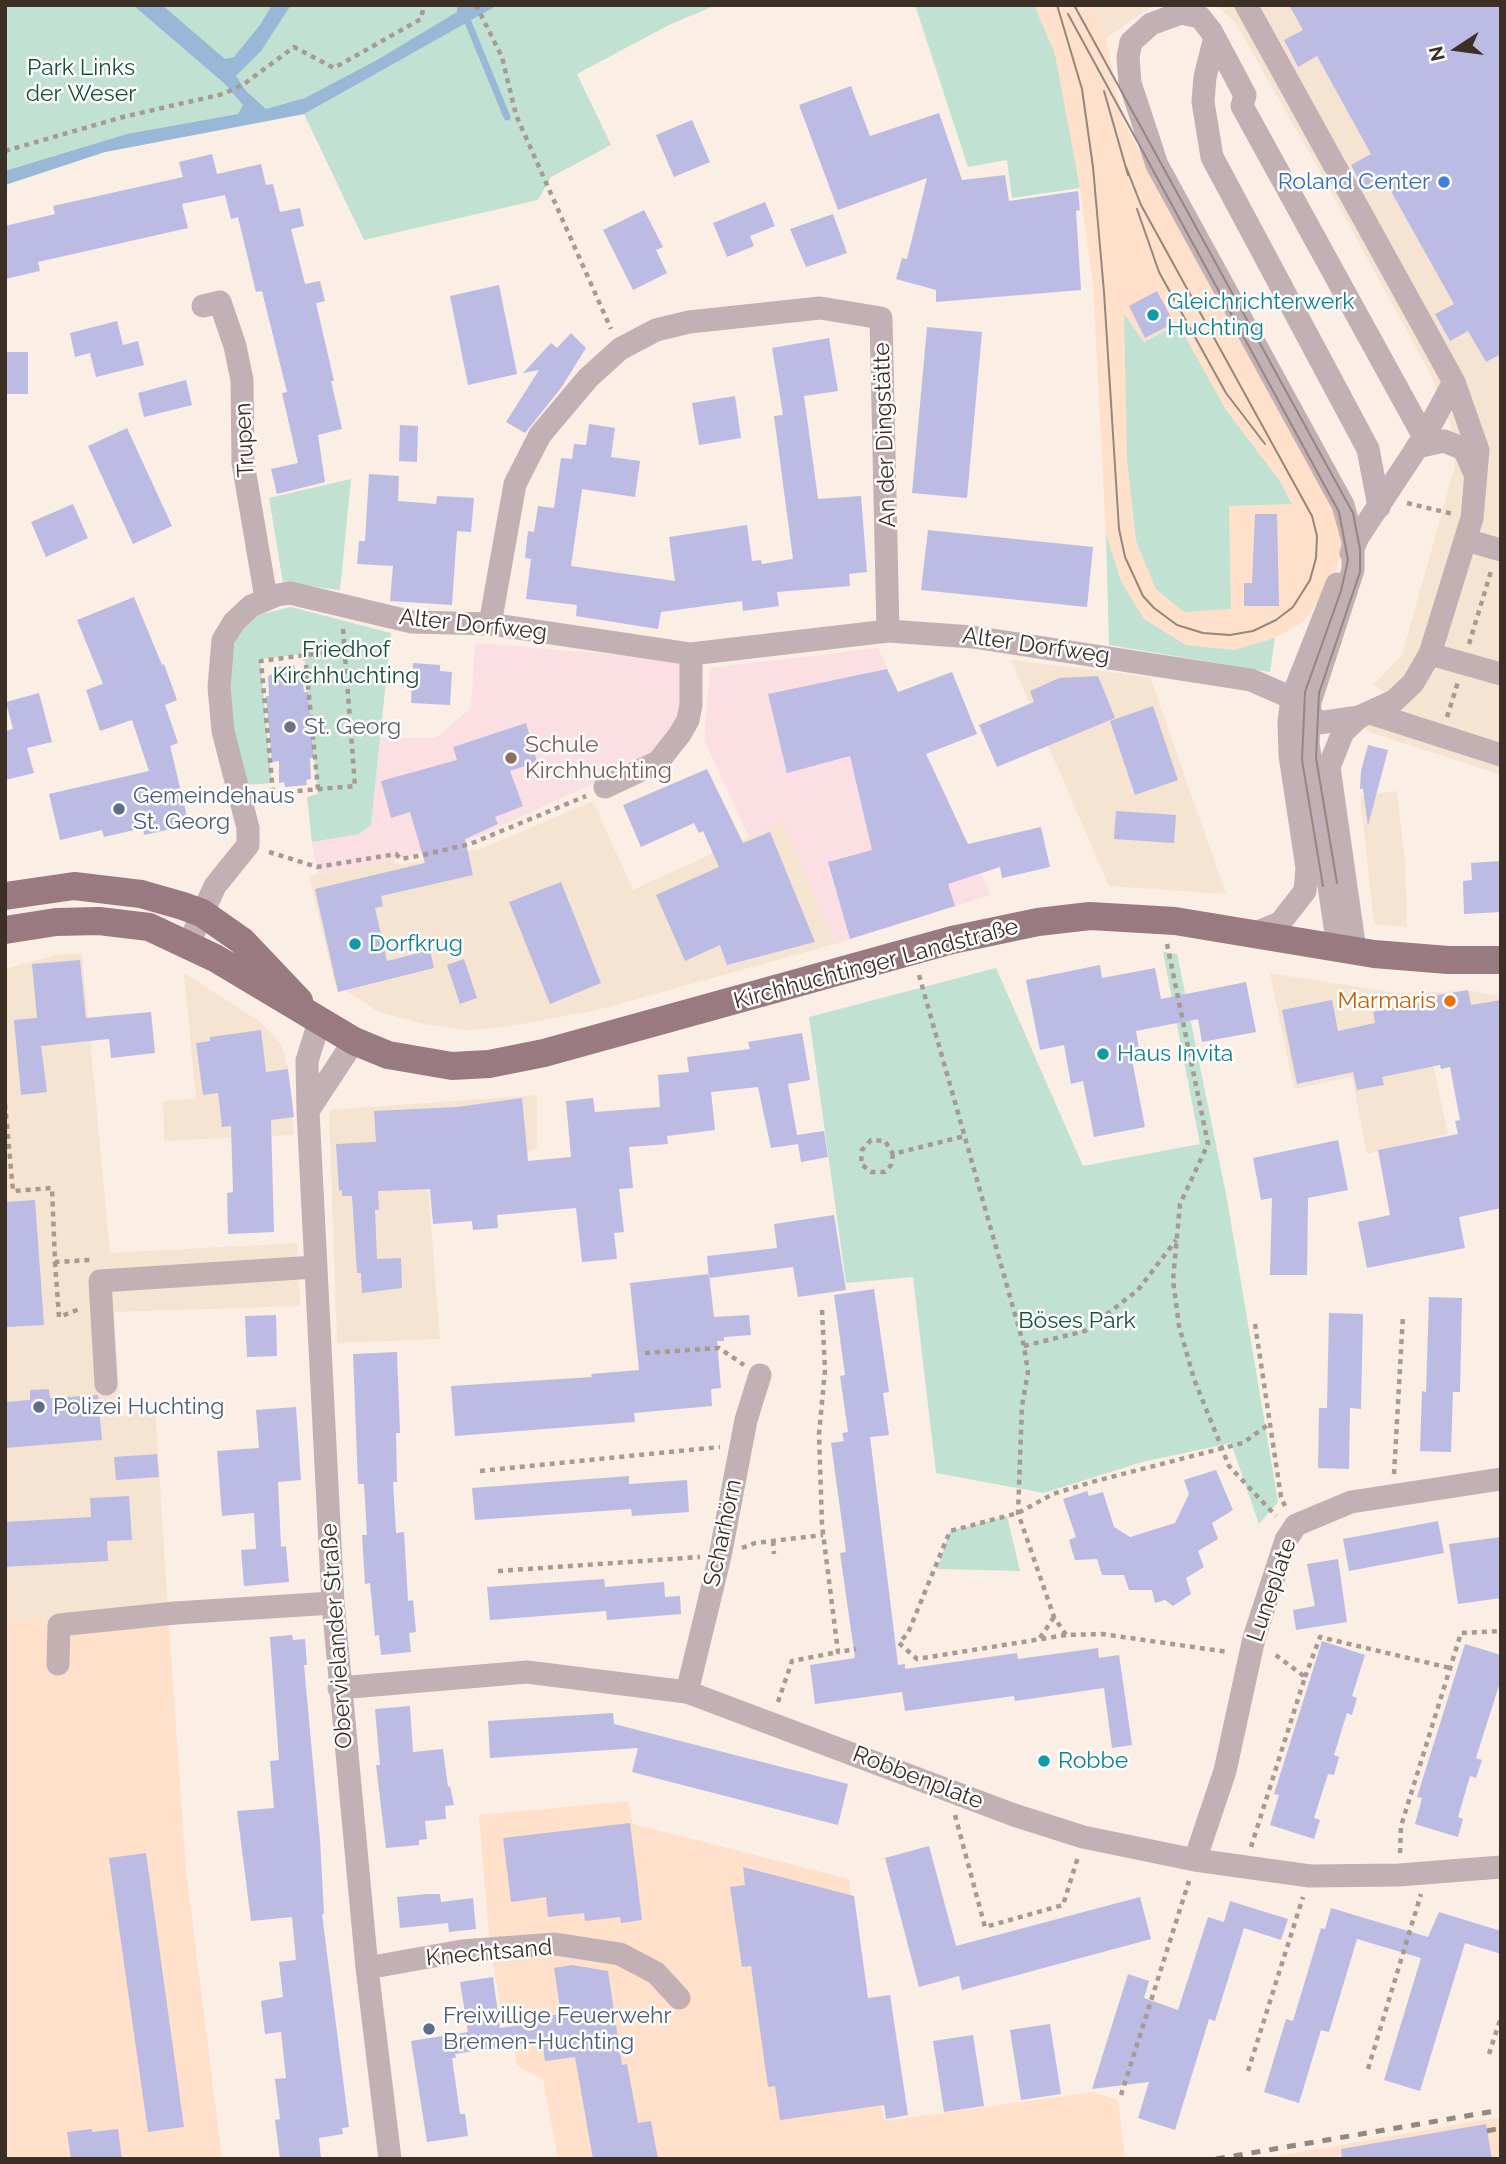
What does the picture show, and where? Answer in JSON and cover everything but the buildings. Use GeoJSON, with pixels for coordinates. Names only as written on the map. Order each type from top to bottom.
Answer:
{"type":"FeatureCollection","features":[{"type":"Feature","properties":{"kind":"main road","name":"Kirchhuchtinger Landstraße"},"geometry":{"type":"LineString","coordinates":[[5,896],[74,886],[113,888],[202,913],[262,960],[314,1018]]}},
{"type":"Feature","properties":{"kind":"main road","name":"Kirchhuchtinger Landstraße"},"geometry":{"type":"LineString","coordinates":[[5,930],[56,922],[99,921],[149,927],[188,945],[354,1041],[419,1062],[452,1066],[489,1064],[607,1038],[912,950],[982,933],[1051,921],[1121,916],[1163,919],[1419,958],[1501,960]]}},
{"type":"Feature","properties":{"kind":"street"},"geometry":{"type":"LineString","coordinates":[[1246,5],[1454,382],[1478,450],[1477,478],[1469,529],[1430,654],[1413,683],[1394,701],[1365,715],[1343,732],[1328,767],[1347,949]]}},
{"type":"Feature","properties":{"kind":"street"},"geometry":{"type":"LineString","coordinates":[[1347,949],[1308,743],[1316,677],[1353,570],[1353,547],[1343,505],[1157,165],[1130,83],[1128,57],[1131,42],[1151,24],[1181,13],[1200,17],[1211,31],[1245,95],[1242,106],[1421,442]]}},
{"type":"Feature","properties":{"kind":"street"},"geometry":{"type":"LineString","coordinates":[[1214,41],[1205,77],[1203,102],[1212,157],[1368,449],[1383,502]]}},
{"type":"Feature","properties":{"kind":"street","name":"Trupen"},"geometry":{"type":"LineString","coordinates":[[203,306],[220,302],[235,346],[242,380],[243,463],[265,598]]}},
{"type":"Feature","properties":{"kind":"street","name":"An der Dingstätte"},"geometry":{"type":"LineString","coordinates":[[491,624],[515,484],[540,435],[588,378],[620,349],[656,330],[689,322],[788,309],[820,308],[881,318],[888,631]]}},
{"type":"Feature","properties":{"kind":"street"},"geometry":{"type":"LineString","coordinates":[[1258,932],[1280,923],[1306,891],[1307,868],[1290,755],[1292,698],[1323,614],[1353,547],[1421,442],[1454,382]]}},
{"type":"Feature","properties":{"kind":"street"},"geometry":{"type":"LineString","coordinates":[[1421,442],[1444,441],[1464,449],[1477,478]]}},
{"type":"Feature","properties":{"kind":"street"},"geometry":{"type":"LineString","coordinates":[[1469,529],[1499,549]]}},
{"type":"Feature","properties":{"kind":"street","name":"Alter Dorfweg"},"geometry":{"type":"LineString","coordinates":[[265,598],[290,593],[412,622],[491,624],[691,654],[888,631],[973,637],[1251,681],[1292,698]]}},
{"type":"Feature","properties":{"kind":"street"},"geometry":{"type":"LineString","coordinates":[[188,945],[215,886],[234,866],[248,845],[248,828],[223,730],[219,662],[223,640],[234,622],[265,598]]}},
{"type":"Feature","properties":{"kind":"street"},"geometry":{"type":"LineString","coordinates":[[605,787],[658,762],[680,734],[688,720],[691,705],[691,654]]}},
{"type":"Feature","properties":{"kind":"street"},"geometry":{"type":"LineString","coordinates":[[1430,654],[1501,674]]}},
{"type":"Feature","properties":{"kind":"street"},"geometry":{"type":"LineString","coordinates":[[1310,713],[1318,723],[1365,715],[1441,735],[1501,755]]}},
{"type":"Feature","properties":{"kind":"street","name":"Obervielander Straße"},"geometry":{"type":"LineString","coordinates":[[314,1018],[307,1061],[308,1111],[333,1603],[367,1968],[390,2159]]}},
{"type":"Feature","properties":{"kind":"street"},"geometry":{"type":"LineString","coordinates":[[308,1111],[354,1041]]}},
{"type":"Feature","properties":{"kind":"street"},"geometry":{"type":"LineString","coordinates":[[106,1384],[100,1280],[315,1267]]}},
{"type":"Feature","properties":{"kind":"street","name":"Scharhörn"},"geometry":{"type":"LineString","coordinates":[[687,1692],[719,1556],[741,1445],[760,1376]]}},
{"type":"Feature","properties":{"kind":"street","name":"Luneplate"},"geometry":{"type":"LineString","coordinates":[[1195,1860],[1225,1771],[1252,1648],[1293,1529],[1351,1502],[1501,1479]]}},
{"type":"Feature","properties":{"kind":"street"},"geometry":{"type":"LineString","coordinates":[[58,1664],[59,1625],[175,1613],[333,1603]]}},
{"type":"Feature","properties":{"kind":"street","name":"Robbenplate"},"geometry":{"type":"LineString","coordinates":[[339,1688],[527,1672],[687,1692],[947,1787],[1014,1815],[1083,1837],[1195,1860],[1310,1876],[1428,1874],[1501,1867]]}},
{"type":"Feature","properties":{"kind":"street","name":"Knechtsand"},"geometry":{"type":"LineString","coordinates":[[367,1968],[462,1951],[555,1944],[620,1954],[656,1973],[679,1998]]}},
{"type":"Feature","properties":{"kind":"path"},"geometry":{"type":"LineString","coordinates":[[5,151],[123,117],[223,94],[294,47],[334,68],[421,19],[424,5]]}},
{"type":"Feature","properties":{"kind":"path"},"geometry":{"type":"LineString","coordinates":[[476,5],[506,70],[516,115],[620,349]]}},
{"type":"Feature","properties":{"kind":"path"},"geometry":{"type":"LineString","coordinates":[[1383,502],[1469,529]]}},
{"type":"Feature","properties":{"kind":"path"},"geometry":{"type":"LineString","coordinates":[[1441,735],[1499,549]]}},
{"type":"Feature","properties":{"kind":"path"},"geometry":{"type":"LineString","coordinates":[[344,605],[344,650],[355,786],[273,793],[261,661],[344,650]]}},
{"type":"Feature","properties":{"kind":"path"},"geometry":{"type":"LineString","coordinates":[[305,655],[318,789]]}},
{"type":"Feature","properties":{"kind":"path"},"geometry":{"type":"LineString","coordinates":[[248,845],[317,867],[396,854],[401,859],[470,844],[605,787]]}},
{"type":"Feature","properties":{"kind":"path"},"geometry":{"type":"LineString","coordinates":[[1163,919],[1208,1144],[1180,1205],[1173,1280],[1179,1326],[1194,1379],[1229,1466],[1293,1529]]}},
{"type":"Feature","properties":{"kind":"path"},"geometry":{"type":"LineString","coordinates":[[912,950],[1024,1346],[1028,1372],[1022,1406],[1018,1513],[1054,1617],[1066,1635]]}},
{"type":"Feature","properties":{"kind":"path"},"geometry":{"type":"LineString","coordinates":[[5,1104],[8,1165],[13,1191],[52,1188],[59,1317],[75,1308],[102,1306]]}},
{"type":"Feature","properties":{"kind":"path"},"geometry":{"type":"LineString","coordinates":[[893,1154],[965,1136]]}},
{"type":"Feature","properties":{"kind":"path"},"geometry":{"type":"LineString","coordinates":[[871,1140],[885,1142],[893,1154],[891,1165],[884,1172],[871,1172],[861,1164],[862,1150],[871,1140]]}},
{"type":"Feature","properties":{"kind":"path"},"geometry":{"type":"LineString","coordinates":[[1024,1346],[1085,1331],[1138,1290],[1177,1239]]}},
{"type":"Feature","properties":{"kind":"path"},"geometry":{"type":"LineString","coordinates":[[55,1262],[93,1260]]}},
{"type":"Feature","properties":{"kind":"path"},"geometry":{"type":"LineString","coordinates":[[822,1310],[825,1370],[819,1434],[823,1535],[838,1652]]}},
{"type":"Feature","properties":{"kind":"path"},"geometry":{"type":"LineString","coordinates":[[1393,1496],[1404,1315]]}},
{"type":"Feature","properties":{"kind":"path"},"geometry":{"type":"LineString","coordinates":[[1255,1324],[1280,1497],[1293,1529]]}},
{"type":"Feature","properties":{"kind":"path"},"geometry":{"type":"LineString","coordinates":[[645,1353],[719,1348],[760,1376]]}},
{"type":"Feature","properties":{"kind":"path"},"geometry":{"type":"LineString","coordinates":[[1269,1424],[1243,1443],[1053,1494],[1018,1513],[950,1531],[913,1622],[900,1643],[917,1659],[1066,1635],[1102,1634],[1208,1647],[1252,1648],[1304,1677]]}},
{"type":"Feature","properties":{"kind":"path"},"geometry":{"type":"LineString","coordinates":[[480,1471],[741,1445]]}},
{"type":"Feature","properties":{"kind":"path"},"geometry":{"type":"LineString","coordinates":[[498,1572],[719,1556],[755,1543],[823,1535]]}},
{"type":"Feature","properties":{"kind":"path"},"geometry":{"type":"LineString","coordinates":[[773,1541],[774,1554]]}},
{"type":"Feature","properties":{"kind":"path"},"geometry":{"type":"LineString","coordinates":[[1040,1639],[1054,1617]]}},
{"type":"Feature","properties":{"kind":"path"},"geometry":{"type":"LineString","coordinates":[[1399,1875],[1401,1826],[1461,1633],[1501,1631]]}},
{"type":"Feature","properties":{"kind":"path"},"geometry":{"type":"LineString","coordinates":[[1244,1868],[1304,1677],[1320,1637],[1450,1668]]}},
{"type":"Feature","properties":{"kind":"path"},"geometry":{"type":"LineString","coordinates":[[771,1722],[792,1661],[856,1649]]}},
{"type":"Feature","properties":{"kind":"path"},"geometry":{"type":"LineString","coordinates":[[947,1787],[985,1927],[1063,1905],[1083,1837]]}},
{"type":"Feature","properties":{"kind":"path"},"geometry":{"type":"LineString","coordinates":[[1121,2095],[1195,1860]]}},
{"type":"Feature","properties":{"kind":"path"},"geometry":{"type":"LineString","coordinates":[[1368,2069],[1428,1874]]}},
{"type":"Feature","properties":{"kind":"path"},"geometry":{"type":"LineString","coordinates":[[1248,2071],[1310,1876]]}},
{"type":"Feature","properties":{"kind":"path"},"geometry":{"type":"LineString","coordinates":[[1489,2054],[1501,2017]]}},
{"type":"Feature","properties":{"kind":"shaded area"},"geometry":{"type":"Polygon","coordinates":[[[1034,5],[1088,5],[1106,38],[1123,121],[1315,472],[1337,520],[1344,545],[1332,583],[1303,622],[1267,642],[1234,650],[1186,645],[1144,619],[1121,581],[1106,534],[1093,285],[1080,188],[1055,54],[1034,5]],[[1125,315],[1127,461],[1136,541],[1231,609],[1229,505],[1292,503],[1280,481],[1226,410],[1178,325],[1144,342],[1125,315]]]}},
{"type":"Feature","properties":{"kind":"shaded area"},"geometry":{"type":"Polygon","coordinates":[[[1088,5],[1154,5],[1106,38],[1088,5]]]}},
{"type":"Feature","properties":{"kind":"shaded area"},"geometry":{"type":"Polygon","coordinates":[[[1216,5],[1501,5],[1501,775],[1369,732],[1360,720],[1397,699],[1373,685],[1402,655],[1455,466],[1450,423],[1431,375],[1323,177],[1235,22],[1216,5]]]}},
{"type":"Feature","properties":{"kind":"shaded area","name":"Schule Kirchhuchting"},"geometry":{"type":"Polygon","coordinates":[[[475,643],[687,661],[679,713],[660,748],[627,768],[470,840],[393,860],[318,874],[312,842],[359,834],[371,825],[380,738],[436,738],[471,708],[475,643]]]}},
{"type":"Feature","properties":{"kind":"shaded area"},"geometry":{"type":"Polygon","coordinates":[[[878,648],[991,895],[835,944],[783,822],[749,837],[704,740],[710,668],[878,648]]]}},
{"type":"Feature","properties":{"kind":"shaded area"},"geometry":{"type":"Polygon","coordinates":[[[1011,660],[1150,677],[1226,894],[1109,886],[1011,660]]]}},
{"type":"Feature","properties":{"kind":"shaded area"},"geometry":{"type":"Polygon","coordinates":[[[1397,791],[1405,862],[1407,927],[1374,924],[1360,796],[1397,791]]]}},
{"type":"Feature","properties":{"kind":"shaded area"},"geometry":{"type":"Polygon","coordinates":[[[593,801],[633,890],[783,821],[835,944],[597,1010],[506,1027],[467,1030],[424,1024],[379,1012],[335,984],[309,876],[393,860],[400,865],[484,848],[593,801]]]}},
{"type":"Feature","properties":{"kind":"shaded area"},"geometry":{"type":"Polygon","coordinates":[[[82,953],[110,1253],[297,1243],[300,1306],[114,1312],[121,1417],[155,1405],[168,1613],[45,1631],[43,1618],[5,1620],[5,969],[55,955],[82,953]]]}},
{"type":"Feature","properties":{"kind":"shaded area"},"geometry":{"type":"Polygon","coordinates":[[[184,973],[259,1021],[281,1044],[288,1069],[294,1135],[164,1141],[163,1101],[196,1099],[184,973]]]}},
{"type":"Feature","properties":{"kind":"shaded area"},"geometry":{"type":"Polygon","coordinates":[[[1270,973],[1396,993],[1473,991],[1501,997],[1501,1028],[1427,1037],[1448,1134],[1367,1154],[1352,1077],[1294,1089],[1270,973]]]}},
{"type":"Feature","properties":{"kind":"shaded area"},"geometry":{"type":"Polygon","coordinates":[[[537,1095],[537,1147],[507,1168],[427,1174],[440,1339],[337,1343],[329,1110],[537,1095]]]}},
{"type":"Feature","properties":{"kind":"shaded area"},"geometry":{"type":"Polygon","coordinates":[[[168,1613],[186,1871],[222,2159],[5,2159],[5,1620],[43,1618],[45,1630],[168,1613]]]}},
{"type":"Feature","properties":{"kind":"shaded area"},"geometry":{"type":"Polygon","coordinates":[[[628,1801],[633,1824],[849,1879],[884,2121],[1093,2092],[1118,2100],[1125,2159],[558,2159],[543,2079],[517,2066],[511,2025],[504,2026],[490,1947],[479,1815],[628,1801]]]}},
{"type":"Feature","properties":{"kind":"shaded area"},"geometry":{"type":"Polygon","coordinates":[[[1501,2117],[1501,2159],[1260,2159],[1501,2117]]]}},
{"type":"Feature","properties":{"kind":"green space","name":"Park Links der Weser"},"geometry":{"type":"Polygon","coordinates":[[[5,5],[716,5],[669,25],[577,74],[611,145],[551,177],[538,200],[364,240],[304,114],[105,152],[5,185],[5,5]]]}},
{"type":"Feature","properties":{"kind":"green space"},"geometry":{"type":"Polygon","coordinates":[[[915,5],[1034,5],[1055,54],[1080,188],[1012,198],[1007,160],[968,167],[915,5]]]}},
{"type":"Feature","properties":{"kind":"green space"},"geometry":{"type":"Polygon","coordinates":[[[1124,314],[1144,342],[1178,324],[1226,410],[1280,481],[1292,504],[1229,506],[1231,609],[1184,612],[1156,589],[1136,541],[1127,461],[1124,314]]]}},
{"type":"Feature","properties":{"kind":"green space"},"geometry":{"type":"Polygon","coordinates":[[[351,479],[340,590],[283,583],[269,498],[351,479]]]}},
{"type":"Feature","properties":{"kind":"green space"},"geometry":{"type":"Polygon","coordinates":[[[1106,534],[1121,581],[1144,619],[1186,645],[1234,650],[1275,638],[1270,672],[1109,645],[1106,534]]]}},
{"type":"Feature","properties":{"kind":"green space","name":"Friedhof Kirchhuchting"},"geometry":{"type":"Polygon","coordinates":[[[291,607],[391,633],[371,825],[359,834],[312,842],[307,797],[318,794],[304,654],[260,659],[272,783],[247,785],[233,728],[230,683],[233,648],[244,624],[261,614],[291,607]]]}},
{"type":"Feature","properties":{"kind":"green space","name":"Böses Park"},"geometry":{"type":"Polygon","coordinates":[[[1163,952],[1177,954],[1227,1199],[1278,1502],[1259,1524],[1231,1443],[1142,1462],[1044,1493],[936,1473],[913,1277],[846,1283],[809,1017],[996,968],[1083,1166],[1200,1144],[1163,952]]]}},
{"type":"Feature","properties":{"kind":"green space"},"geometry":{"type":"Polygon","coordinates":[[[1007,1516],[1020,1571],[937,1569],[950,1531],[1007,1516]]]}},
{"type":"Feature","properties":{"kind":"water"},"geometry":{"type":"Polygon","coordinates":[[[133,5],[162,5],[225,59],[234,57],[260,25],[272,5],[291,5],[261,51],[236,76],[246,91],[266,109],[305,98],[377,60],[457,12],[457,5],[498,5],[304,114],[105,152],[5,185],[5,171],[127,134],[238,114],[243,105],[225,84],[133,5]]]}},
{"type":"Feature","properties":{"kind":"waterway"},"geometry":{"type":"LineString","coordinates":[[461,5],[507,117]]}},
{"type":"Feature","properties":{"kind":"tram line"},"geometry":{"type":"LineString","coordinates":[[1057,5],[1082,89],[1093,167],[1119,529],[1125,557],[1143,596],[1177,625],[1203,633],[1230,635],[1253,631],[1276,620],[1293,607],[1310,580],[1316,558],[1317,536],[1312,516],[1141,205],[1126,167]]}},
{"type":"Feature","properties":{"kind":"tram line"},"geometry":{"type":"LineString","coordinates":[[1074,5],[1353,513],[1360,549],[1360,572],[1319,693],[1316,758],[1337,883]]}},
{"type":"Feature","properties":{"kind":"tram line"},"geometry":{"type":"LineString","coordinates":[[1068,14],[1339,512],[1348,560],[1341,591],[1305,692],[1302,760],[1323,886]]}},
{"type":"Feature","properties":{"kind":"tram line"},"geometry":{"type":"LineString","coordinates":[[1104,91],[1128,175]]}},
{"type":"Feature","properties":{"kind":"tram line"},"geometry":{"type":"LineString","coordinates":[[1137,209],[1159,272],[1226,393],[1265,444]]}},
{"type":"Feature","properties":{"kind":"railway"},"geometry":{"type":"LineString","coordinates":[[1216,2159],[1501,2110]]}},
{"type":"Feature","properties":{"kind":"railway"},"geometry":{"type":"LineString","coordinates":[[1487,2131],[1501,2128]]}},
{"type":"Feature","properties":{"kind":"place","name":"Roland Center"},"geometry":{"type":"Point","coordinates":[1444,182]}},
{"type":"Feature","properties":{"kind":"place","name":"Gleichrichterwerk Huchting"},"geometry":{"type":"Point","coordinates":[1153,315]}},
{"type":"Feature","properties":{"kind":"place","name":"St. Georg"},"geometry":{"type":"Point","coordinates":[290,727]}},
{"type":"Feature","properties":{"kind":"place","name":"Schule Kirchhuchting"},"geometry":{"type":"Point","coordinates":[511,758]}},
{"type":"Feature","properties":{"kind":"place","name":"Gemeindehaus St. Georg"},"geometry":{"type":"Point","coordinates":[119,809]}},
{"type":"Feature","properties":{"kind":"place","name":"Dorfkrug"},"geometry":{"type":"Point","coordinates":[355,944]}},
{"type":"Feature","properties":{"kind":"place","name":"Marmaris"},"geometry":{"type":"Point","coordinates":[1450,1001]}},
{"type":"Feature","properties":{"kind":"place","name":"Haus Invita"},"geometry":{"type":"Point","coordinates":[1103,1054]}},
{"type":"Feature","properties":{"kind":"place","name":"Polizei Huchting"},"geometry":{"type":"Point","coordinates":[39,1407]}},
{"type":"Feature","properties":{"kind":"place","name":"Robbe"},"geometry":{"type":"Point","coordinates":[1044,1761]}},
{"type":"Feature","properties":{"kind":"place","name":"Freiwillige Feuerwehr Bremen-Huchting"},"geometry":{"type":"Point","coordinates":[429,2029]}}]}
